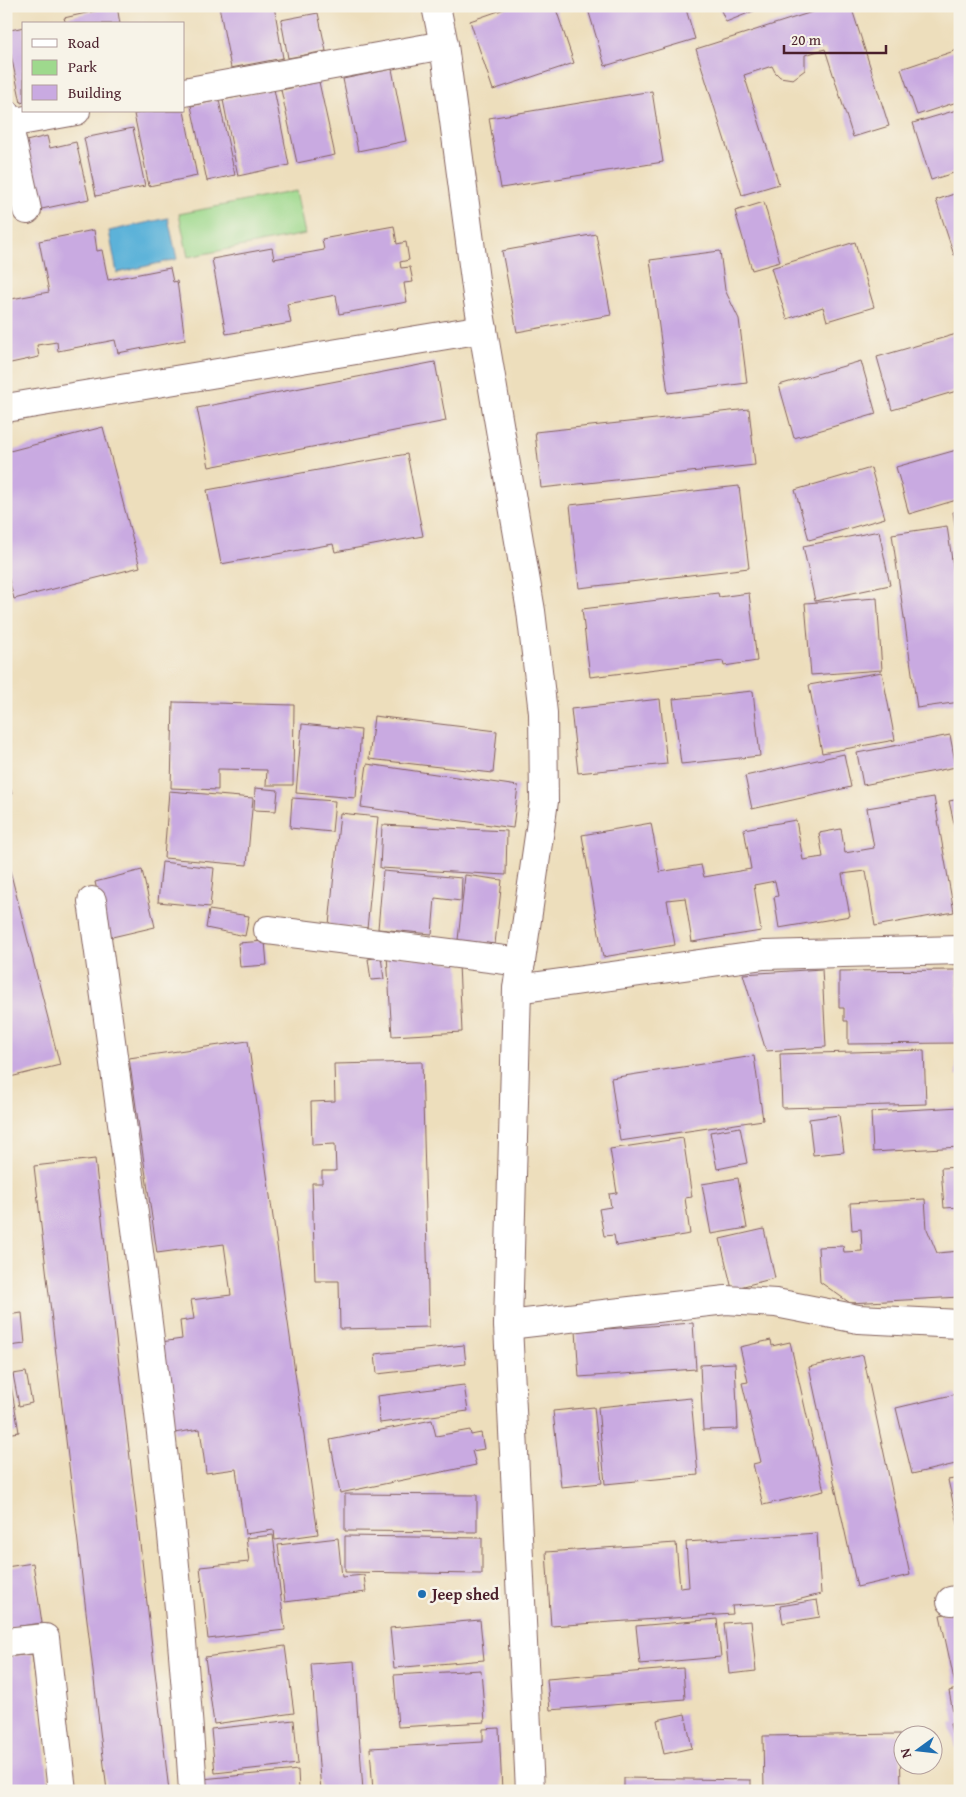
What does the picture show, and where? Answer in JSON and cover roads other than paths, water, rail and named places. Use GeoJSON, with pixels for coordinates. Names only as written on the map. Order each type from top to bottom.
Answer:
{"type":"FeatureCollection","features":[{"type":"Feature","properties":{"kind":"street"},"geometry":{"type":"LineString","coordinates":[[436,6],[444,45],[483,329],[531,611],[543,713],[544,801],[517,989],[508,1325],[530,1791]]}},
{"type":"Feature","properties":{"kind":"street"},"geometry":{"type":"LineString","coordinates":[[185,92],[444,45]]}},
{"type":"Feature","properties":{"kind":"street"},"geometry":{"type":"LineString","coordinates":[[27,210],[7,118],[66,112]]}},
{"type":"Feature","properties":{"kind":"street"},"geometry":{"type":"LineString","coordinates":[[6,408],[483,329]]}},
{"type":"Feature","properties":{"kind":"street"},"geometry":{"type":"LineString","coordinates":[[92,902],[151,1341],[185,1662],[193,1791]]}},
{"type":"Feature","properties":{"kind":"street"},"geometry":{"type":"LineString","coordinates":[[268,930],[521,962]]}},
{"type":"Feature","properties":{"kind":"street"},"geometry":{"type":"LineString","coordinates":[[517,989],[764,955],[960,950]]}},
{"type":"Feature","properties":{"kind":"street"},"geometry":{"type":"LineString","coordinates":[[508,1325],[726,1300],[776,1303],[858,1319],[960,1324]]}},
{"type":"Feature","properties":{"kind":"street"},"geometry":{"type":"LineString","coordinates":[[6,1642],[45,1638],[62,1791]]}},
{"type":"Feature","properties":{"kind":"water"},"geometry":{"type":"Polygon","coordinates":[[[168,218],[177,259],[117,273],[109,231],[168,218]]]}},
{"type":"Feature","properties":{"kind":"place","name":"Jeep shed"},"geometry":{"type":"Point","coordinates":[422,1594]}}]}
